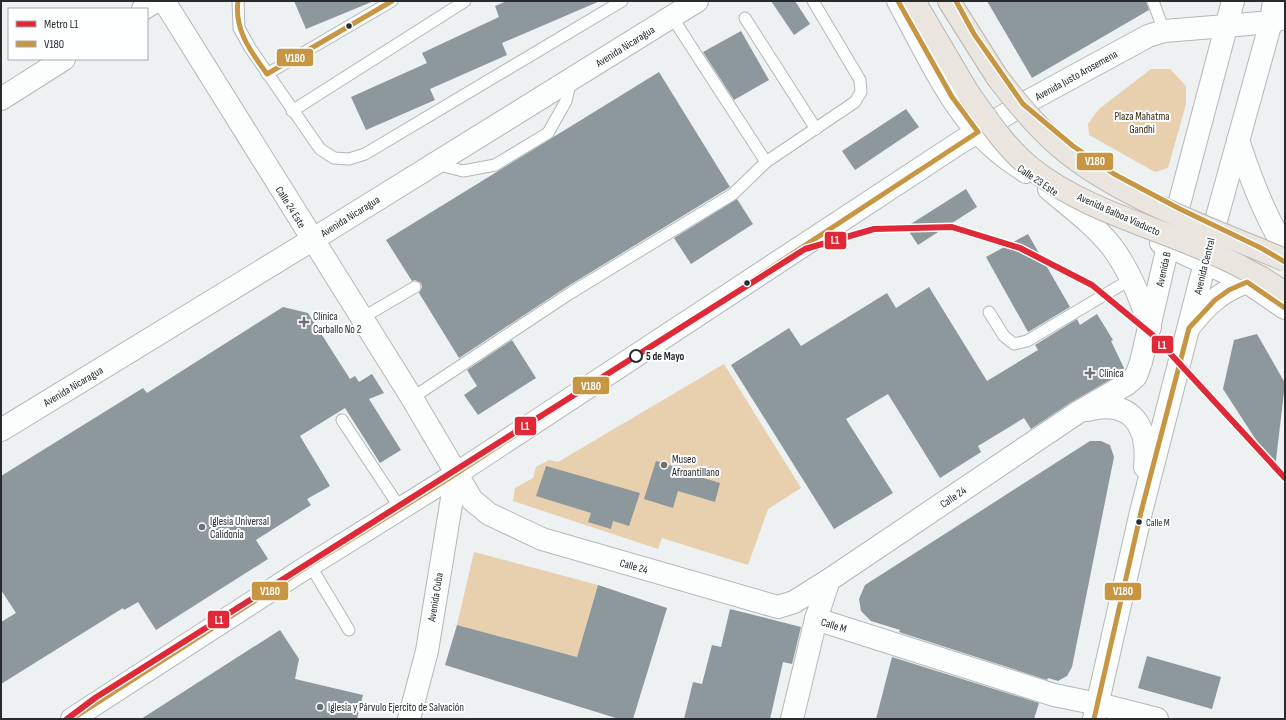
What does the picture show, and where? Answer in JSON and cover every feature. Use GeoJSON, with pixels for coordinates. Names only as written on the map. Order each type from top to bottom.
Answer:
{"type":"FeatureCollection","features":[{"type":"Feature","properties":{"kind":"highway","name":"Avenida Balboa Viaducto"},"geometry":{"type":"LineString","coordinates":[[914,1],[969,94],[1001,138],[1031,168],[1066,190],[1105,210],[1221,256],[1262,278],[1285,293]]}},
{"type":"Feature","properties":{"kind":"highway"},"geometry":{"type":"LineString","coordinates":[[949,1],[996,77],[1029,118],[1061,148],[1098,174],[1148,201],[1285,261]]}},
{"type":"Feature","properties":{"kind":"street"},"geometry":{"type":"LineString","coordinates":[[145,8],[156,1]]}},
{"type":"Feature","properties":{"kind":"street","name":"Calle 24 Este"},"geometry":{"type":"LineString","coordinates":[[164,1],[412,398],[456,474]]}},
{"type":"Feature","properties":{"kind":"street","name":"Avenida Nicaragua"},"geometry":{"type":"LineString","coordinates":[[1,430],[312,240],[697,1]]}},
{"type":"Feature","properties":{"kind":"street","name":"Calle 23 Este"},"geometry":{"type":"LineString","coordinates":[[898,1],[952,98],[978,132],[1000,154],[1049,189],[1247,282],[1285,308]]}},
{"type":"Feature","properties":{"kind":"street"},"geometry":{"type":"LineString","coordinates":[[956,1],[974,34],[1024,104],[1073,146],[1114,174],[1178,208],[1215,224],[1285,261]]}},
{"type":"Feature","properties":{"kind":"street","name":"Avenida B"},"geometry":{"type":"LineString","coordinates":[[1077,413],[1127,384],[1136,376],[1150,327],[1168,246],[1233,1]]}},
{"type":"Feature","properties":{"kind":"street","name":"Avenida Justo Arosemena"},"geometry":{"type":"LineString","coordinates":[[72,719],[310,565],[456,474],[978,132],[1024,104],[1148,36],[1164,31],[1226,26],[1277,14]]}},
{"type":"Feature","properties":{"kind":"street","name":"Avenida Central"},"geometry":{"type":"LineString","coordinates":[[1096,711],[1141,512],[1215,224],[1238,140],[1277,14]]}},
{"type":"Feature","properties":{"kind":"street"},"geometry":{"type":"LineString","coordinates":[[1,99],[62,60]]}},
{"type":"Feature","properties":{"kind":"street"},"geometry":{"type":"LineString","coordinates":[[1238,140],[1249,173],[1263,205],[1285,248]]}},
{"type":"Feature","properties":{"kind":"street"},"geometry":{"type":"LineString","coordinates":[[1049,189],[1090,224],[1111,246],[1131,279],[1150,327]]}},
{"type":"Feature","properties":{"kind":"street"},"geometry":{"type":"LineString","coordinates":[[1188,328],[1200,312],[1215,299],[1230,288],[1247,282]]}},
{"type":"Feature","properties":{"kind":"street"},"geometry":{"type":"LineString","coordinates":[[1077,413],[1098,408],[1116,407],[1132,416],[1138,424],[1142,432],[1145,451],[1141,512]]}},
{"type":"Feature","properties":{"kind":"street","name":"Calle 24"},"geometry":{"type":"LineString","coordinates":[[456,474],[472,500],[489,514],[542,539],[778,607],[794,602],[829,580],[1077,413]]}},
{"type":"Feature","properties":{"kind":"street","name":"Avenida Cuba"},"geometry":{"type":"LineString","coordinates":[[409,719],[426,651],[456,474]]}},
{"type":"Feature","properties":{"kind":"street"},"geometry":{"type":"LineString","coordinates":[[816,619],[829,580]]}},
{"type":"Feature","properties":{"kind":"street","name":"Calle M"},"geometry":{"type":"LineString","coordinates":[[792,719],[816,619],[1054,695],[1096,711],[1157,719]]}},
{"type":"Feature","properties":{"kind":"lane"},"geometry":{"type":"LineString","coordinates":[[267,74],[392,1]]}},
{"type":"Feature","properties":{"kind":"lane"},"geometry":{"type":"LineString","coordinates":[[292,111],[466,1]]}},
{"type":"Feature","properties":{"kind":"lane"},"geometry":{"type":"LineString","coordinates":[[240,2],[240,28],[250,48],[292,111],[320,149],[334,158],[349,159],[365,154],[622,1]]}},
{"type":"Feature","properties":{"kind":"lane"},"geometry":{"type":"LineString","coordinates":[[412,398],[569,294],[733,194],[766,162],[855,102],[862,92],[860,80],[813,1]]}},
{"type":"Feature","properties":{"kind":"lane"},"geometry":{"type":"LineString","coordinates":[[1152,1],[1164,31]]}},
{"type":"Feature","properties":{"kind":"lane"},"geometry":{"type":"LineString","coordinates":[[672,17],[766,162]]}},
{"type":"Feature","properties":{"kind":"lane"},"geometry":{"type":"LineString","coordinates":[[745,18],[816,129]]}},
{"type":"Feature","properties":{"kind":"lane"},"geometry":{"type":"LineString","coordinates":[[433,164],[463,171],[495,165],[548,133],[566,102],[572,79]]}},
{"type":"Feature","properties":{"kind":"lane"},"geometry":{"type":"LineString","coordinates":[[989,312],[1004,336],[1014,344],[1027,341],[1131,279]]}},
{"type":"Feature","properties":{"kind":"lane"},"geometry":{"type":"LineString","coordinates":[[362,318],[415,287]]}},
{"type":"Feature","properties":{"kind":"lane"},"geometry":{"type":"LineString","coordinates":[[342,420],[400,508]]}},
{"type":"Feature","properties":{"kind":"lane"},"geometry":{"type":"LineString","coordinates":[[310,565],[349,630]]}},
{"type":"Feature","properties":{"kind":"green space","name":"Plaza Mahatma Gandhi"},"geometry":{"type":"Polygon","coordinates":[[[1151,69],[1170,69],[1186,86],[1186,104],[1168,168],[1155,172],[1089,135],[1088,124],[1099,109],[1151,69]]]}},
{"type":"Feature","properties":{"kind":"green space","name":"Museo Afroantillano"},"geometry":{"type":"Polygon","coordinates":[[[724,364],[801,488],[768,509],[748,565],[662,538],[658,549],[513,501],[515,488],[533,478],[536,467],[549,460],[558,462],[724,364]]]}},
{"type":"Feature","properties":{"kind":"green space"},"geometry":{"type":"Polygon","coordinates":[[[474,552],[598,585],[577,657],[457,625],[474,552]]]}},
{"type":"Feature","properties":{"kind":"building"},"geometry":{"type":"Polygon","coordinates":[[[294,1],[374,1],[306,29],[294,1]]]}},
{"type":"Feature","properties":{"kind":"building"},"geometry":{"type":"Polygon","coordinates":[[[507,1],[600,1],[502,43],[507,55],[430,89],[435,100],[366,130],[351,97],[427,63],[422,53],[499,17],[495,6],[507,1]]]}},
{"type":"Feature","properties":{"kind":"building"},"geometry":{"type":"Polygon","coordinates":[[[771,1],[795,1],[810,24],[794,35],[771,1]]]}},
{"type":"Feature","properties":{"kind":"building"},"geometry":{"type":"Polygon","coordinates":[[[987,1],[1146,1],[1149,10],[1032,78],[987,1]]]}},
{"type":"Feature","properties":{"kind":"building"},"geometry":{"type":"Polygon","coordinates":[[[741,31],[769,80],[734,100],[703,52],[741,31]]]}},
{"type":"Feature","properties":{"kind":"building"},"geometry":{"type":"Polygon","coordinates":[[[659,72],[730,187],[565,288],[459,358],[419,293],[422,287],[421,283],[415,280],[412,281],[386,240],[659,72]]]}},
{"type":"Feature","properties":{"kind":"building"},"geometry":{"type":"Polygon","coordinates":[[[906,109],[919,127],[855,170],[842,151],[906,109]]]}},
{"type":"Feature","properties":{"kind":"building"},"geometry":{"type":"Polygon","coordinates":[[[966,189],[977,207],[918,245],[906,227],[966,189]]]}},
{"type":"Feature","properties":{"kind":"building"},"geometry":{"type":"Polygon","coordinates":[[[737,199],[753,224],[691,264],[674,238],[737,199]]]}},
{"type":"Feature","properties":{"kind":"building"},"geometry":{"type":"Polygon","coordinates":[[[1028,234],[1070,307],[1028,332],[986,257],[1028,234]]]}},
{"type":"Feature","properties":{"kind":"building"},"geometry":{"type":"Polygon","coordinates":[[[929,287],[987,381],[1038,350],[1035,345],[1077,319],[1080,325],[1097,314],[1113,340],[1111,341],[1124,368],[1120,374],[1070,403],[1031,429],[1024,418],[978,446],[981,452],[940,478],[888,394],[846,419],[893,493],[834,529],[731,365],[789,328],[801,346],[887,293],[896,308],[929,287]]]}},
{"type":"Feature","properties":{"kind":"building"},"geometry":{"type":"Polygon","coordinates":[[[283,307],[308,313],[350,379],[355,376],[359,382],[372,374],[384,393],[369,399],[401,450],[380,463],[345,408],[300,436],[330,486],[307,499],[311,505],[256,540],[268,559],[156,630],[138,602],[124,610],[123,608],[1,684],[1,622],[16,613],[1,590],[1,476],[143,388],[147,393],[283,307]]]}},
{"type":"Feature","properties":{"kind":"building"},"geometry":{"type":"Polygon","coordinates":[[[1257,334],[1285,383],[1275,469],[1223,389],[1234,340],[1257,334]]]}},
{"type":"Feature","properties":{"kind":"building"},"geometry":{"type":"Polygon","coordinates":[[[512,340],[536,378],[478,415],[464,395],[477,386],[467,370],[512,340]]]}},
{"type":"Feature","properties":{"kind":"building"},"geometry":{"type":"Polygon","coordinates":[[[1090,441],[1101,441],[1110,445],[1114,457],[1072,667],[1067,676],[1058,681],[1048,678],[1047,680],[899,632],[900,630],[871,621],[861,611],[859,599],[865,585],[1090,441]]]}},
{"type":"Feature","properties":{"kind":"building"},"geometry":{"type":"Polygon","coordinates":[[[656,461],[685,470],[684,472],[720,483],[715,502],[678,491],[673,508],[644,499],[656,461]]]}},
{"type":"Feature","properties":{"kind":"building"},"geometry":{"type":"Polygon","coordinates":[[[546,466],[640,493],[629,526],[613,521],[611,529],[588,522],[591,513],[536,496],[546,466]]]}},
{"type":"Feature","properties":{"kind":"building"},"geometry":{"type":"Polygon","coordinates":[[[598,585],[667,608],[633,719],[619,719],[445,665],[457,625],[577,657],[598,585]]]}},
{"type":"Feature","properties":{"kind":"building"},"geometry":{"type":"Polygon","coordinates":[[[730,609],[801,627],[792,664],[783,662],[770,719],[684,719],[693,682],[702,684],[712,645],[721,647],[730,609]]]}},
{"type":"Feature","properties":{"kind":"building"},"geometry":{"type":"Polygon","coordinates":[[[280,630],[299,659],[295,679],[363,695],[357,719],[141,719],[280,630]]]}},
{"type":"Feature","properties":{"kind":"building"},"geometry":{"type":"Polygon","coordinates":[[[1147,656],[1221,677],[1212,709],[1138,688],[1147,656]]]}},
{"type":"Feature","properties":{"kind":"building"},"geometry":{"type":"Polygon","coordinates":[[[892,657],[1039,703],[1034,719],[876,719],[892,657]]]}},
{"type":"Feature","properties":{"kind":"metro line","name":"L1"},"geometry":{"type":"LineString","coordinates":[[67,719],[95,698],[805,249],[874,229],[952,227],[1020,248],[1092,285],[1155,337],[1285,478]]}},
{"type":"Feature","properties":{"kind":"transit line","name":"V180"},"geometry":{"type":"LineString","coordinates":[[238,1],[237,12],[241,31],[250,49],[267,74],[392,1]]}},
{"type":"Feature","properties":{"kind":"transit line","name":"V180"},"geometry":{"type":"LineString","coordinates":[[72,719],[310,565],[456,474],[978,132],[952,97],[898,1]]}},
{"type":"Feature","properties":{"kind":"transit line","name":"V180"},"geometry":{"type":"LineString","coordinates":[[956,1],[974,34],[1023,104],[1073,146],[1114,174],[1178,208],[1261,248],[1285,262]]}},
{"type":"Feature","properties":{"kind":"transit line","name":"V180"},"geometry":{"type":"LineString","coordinates":[[1094,719],[1141,512],[1189,328],[1215,300],[1229,290],[1247,282],[1285,308]]}},
{"type":"Feature","properties":{"kind":"place","name":"Clínica Carballo No 2"},"geometry":{"type":"Point","coordinates":[304,322]}},
{"type":"Feature","properties":{"kind":"place","name":"5 de Mayo"},"geometry":{"type":"Point","coordinates":[636,356]}},
{"type":"Feature","properties":{"kind":"place","name":"Clínica"},"geometry":{"type":"Point","coordinates":[1090,373]}},
{"type":"Feature","properties":{"kind":"place","name":"Museo Afroantillano"},"geometry":{"type":"Point","coordinates":[664,465]}},
{"type":"Feature","properties":{"kind":"place","name":"Calle M"},"geometry":{"type":"Point","coordinates":[1139,522]}},
{"type":"Feature","properties":{"kind":"place","name":"Iglesia Universal Calidonia"},"geometry":{"type":"Point","coordinates":[202,527]}},
{"type":"Feature","properties":{"kind":"place","name":"Iglesia y Párvulo Ejercito de Salvación"},"geometry":{"type":"Point","coordinates":[320,707]}}]}
